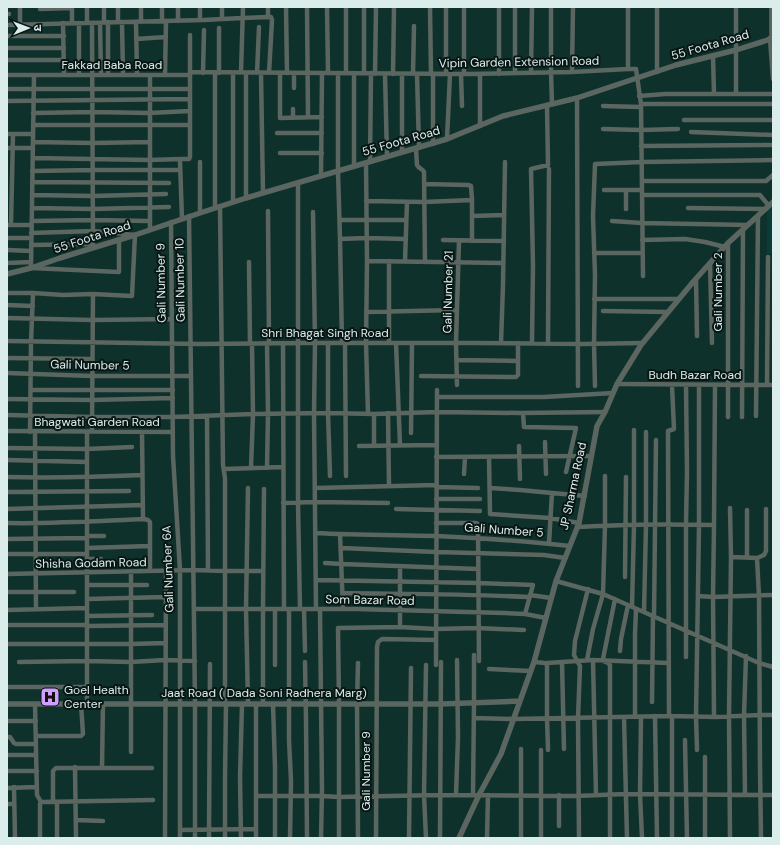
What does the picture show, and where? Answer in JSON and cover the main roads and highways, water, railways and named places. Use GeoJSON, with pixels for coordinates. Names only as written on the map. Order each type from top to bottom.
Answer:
{"type":"FeatureCollection","features":[{"type":"Feature","properties":{"kind":"place","name":"Goel Health Center"},"geometry":{"type":"Point","coordinates":[50,697]}}]}
